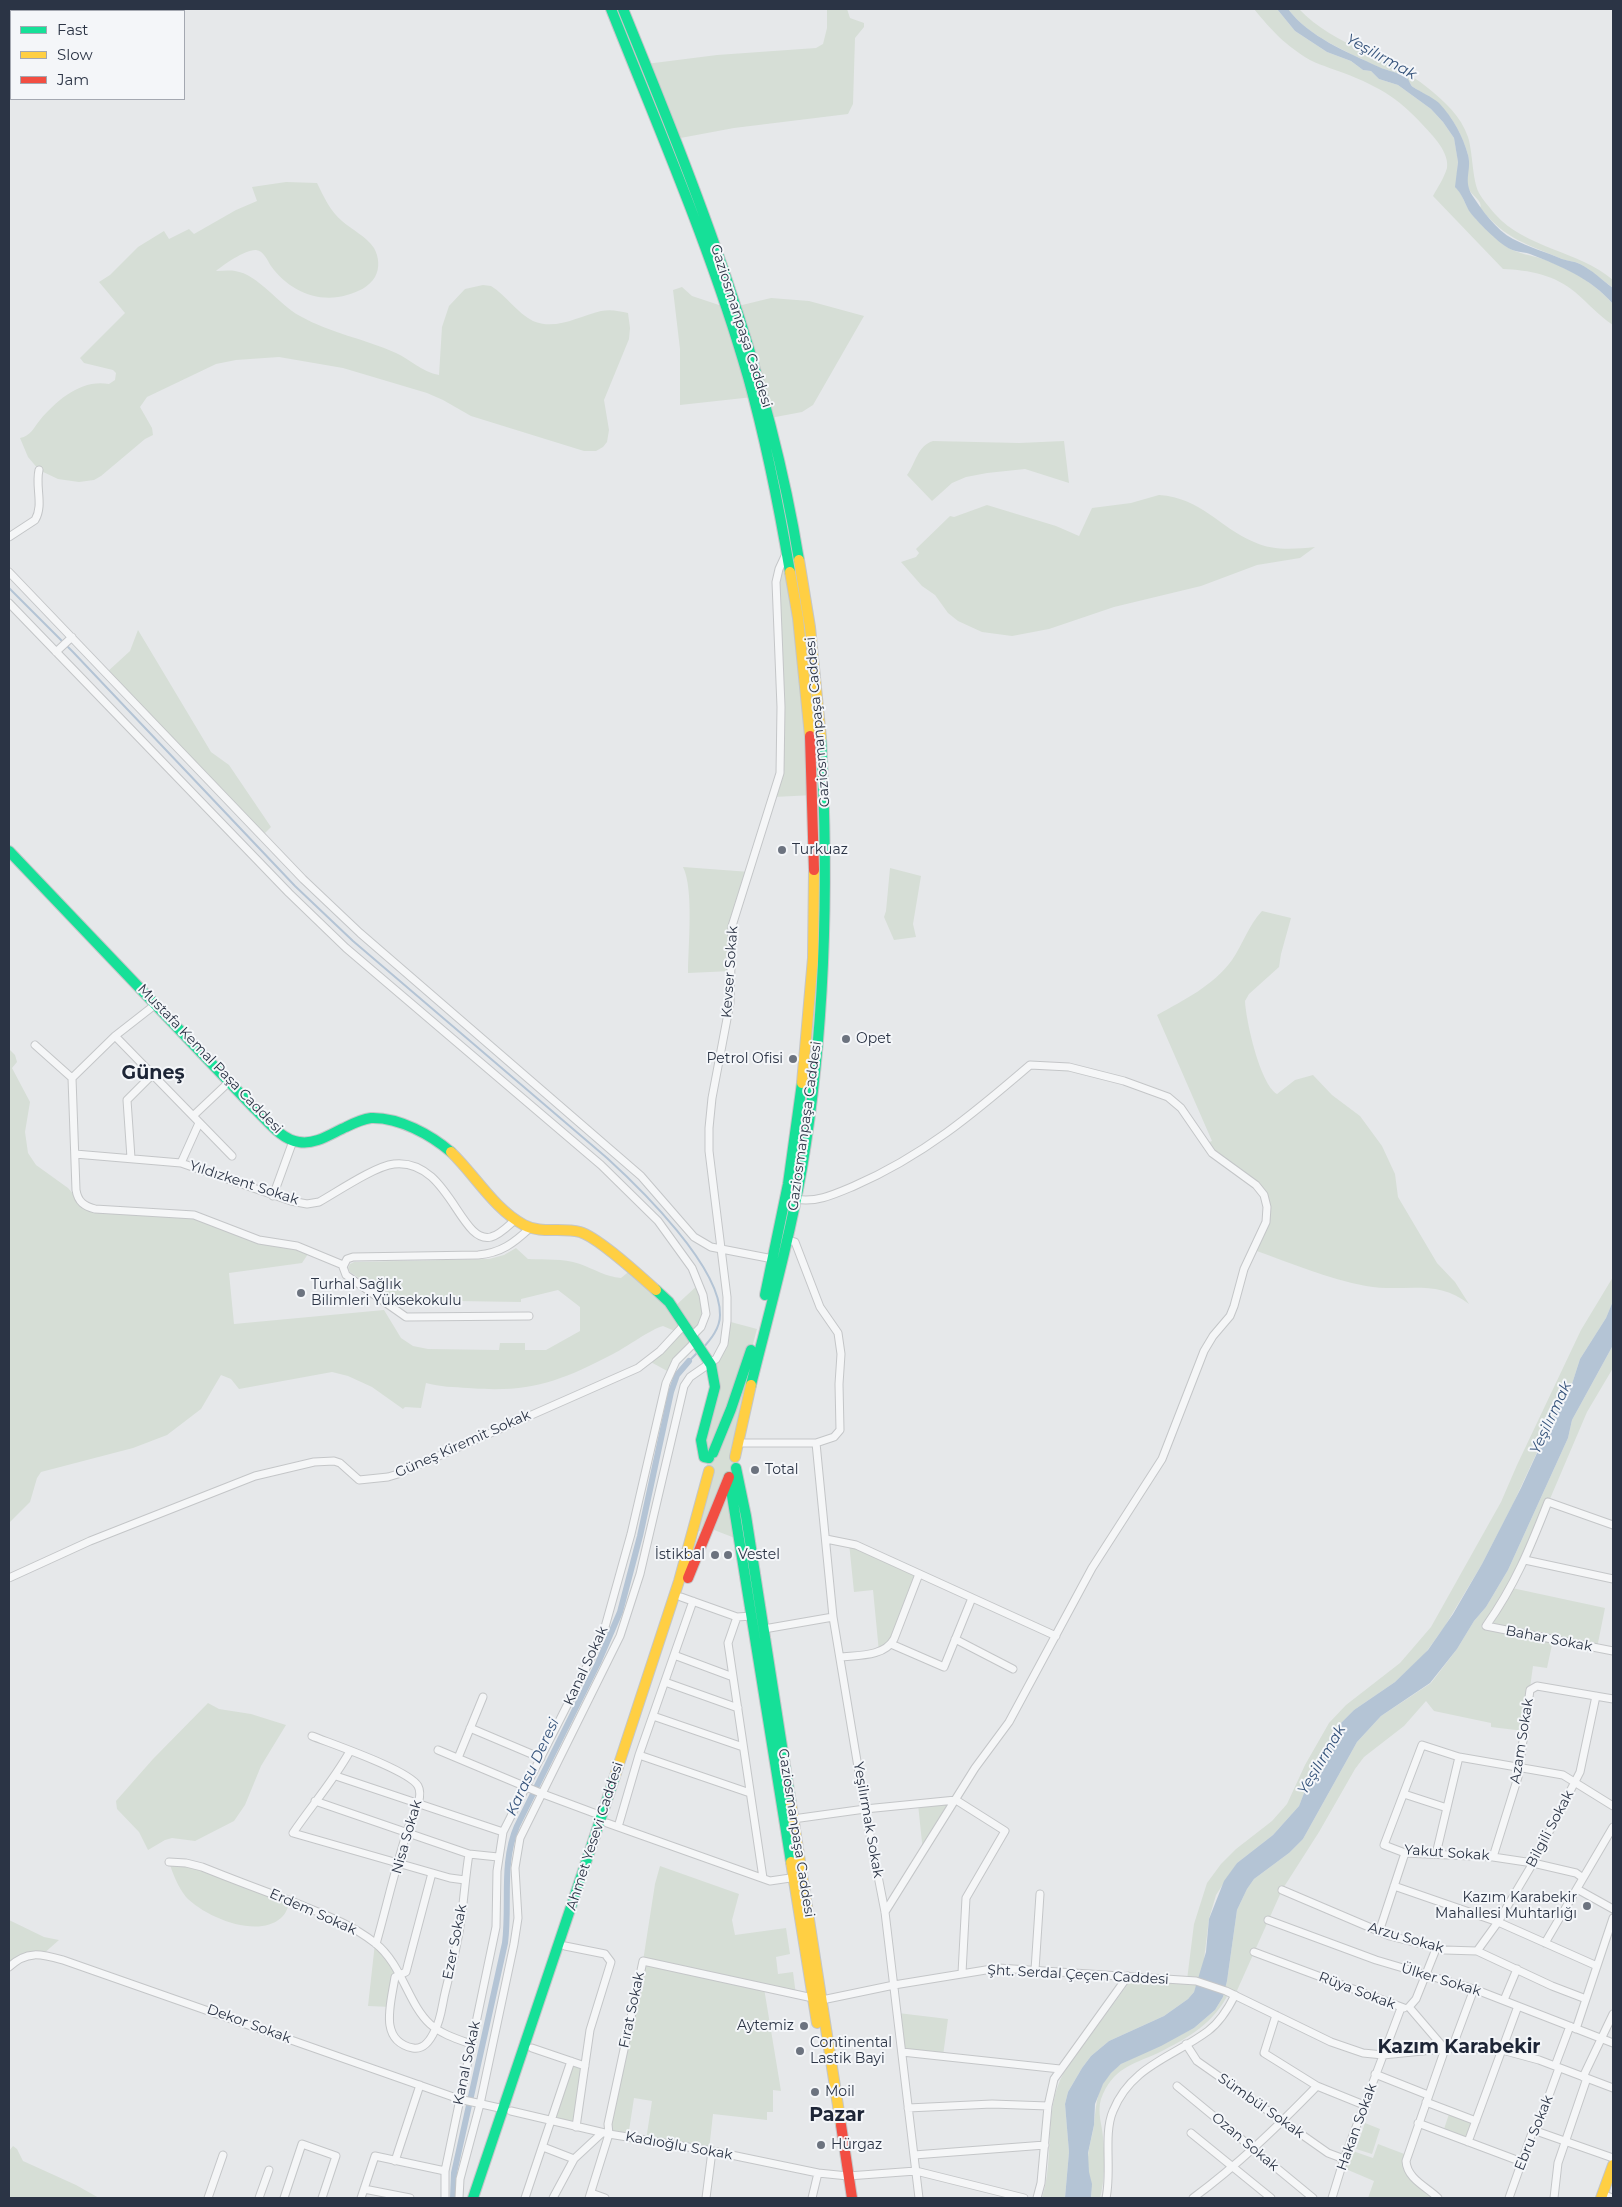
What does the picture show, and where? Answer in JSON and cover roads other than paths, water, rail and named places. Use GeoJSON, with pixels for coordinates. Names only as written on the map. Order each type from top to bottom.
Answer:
{"type":"FeatureCollection","features":[{"type":"Feature","properties":{"kind":"main road","name":"Gaziosmanpaşa Caddesi"},"geometry":{"type":"LineString","coordinates":[[611,9],[693,216],[728,316],[760,425],[788,552],[798,611],[809,720],[814,795],[816,888],[810,1005],[801,1103],[774,1259],[750,1355],[711,1456],[709,1471]]}},
{"type":"Feature","properties":{"kind":"main road","name":"Gaziosmanpaşa Caddesi"},"geometry":{"type":"LineString","coordinates":[[623,9],[715,244],[746,333],[782,465],[799,549],[808,611],[824,772],[827,889],[818,1038],[811,1105],[788,1240],[735,1457],[746,1516],[793,1819],[798,1877]]}},
{"type":"Feature","properties":{"kind":"main road","name":"Mustafa Kemal Paşa Caddesi"},"geometry":{"type":"LineString","coordinates":[[9,851],[275,1128],[293,1141],[309,1142],[368,1118],[378,1118],[425,1134],[444,1146],[516,1219],[530,1228]]}},
{"type":"Feature","properties":{"kind":"main road"},"geometry":{"type":"LineString","coordinates":[[530,1228],[569,1229],[588,1235],[655,1288],[668,1302],[696,1340],[708,1361],[715,1387],[701,1440],[704,1457],[711,1456],[719,1450],[726,1450],[735,1457]]}},
{"type":"Feature","properties":{"kind":"main road"},"geometry":{"type":"LineString","coordinates":[[709,1471],[718,1478],[729,1477],[736,1468]]}},
{"type":"Feature","properties":{"kind":"main road","name":"Ahmet Yesevi Caddesi"},"geometry":{"type":"LineString","coordinates":[[473,2198],[532,2048],[675,1595],[709,1471]]}},
{"type":"Feature","properties":{"kind":"main road","name":"Gaziosmanpaşa Caddesi"},"geometry":{"type":"LineString","coordinates":[[729,1477],[798,1877],[846,2176],[852,2198]]}},
{"type":"Feature","properties":{"kind":"main road","name":"Ahmet Yesevi Caddesi"},"geometry":{"type":"LineString","coordinates":[[482,2198],[507,2110],[604,1819],[681,1597],[729,1477]]}},
{"type":"Feature","properties":{"kind":"main road"},"geometry":{"type":"LineString","coordinates":[[1605,2197],[1613,2165]]}},
{"type":"Feature","properties":{"kind":"main road","name":"Gaziosmanpaşa Caddesi"},"geometry":{"type":"LineString","coordinates":[[846,2176],[846,2198]]}},
{"type":"Feature","properties":{"kind":"street"},"geometry":{"type":"LineString","coordinates":[[9,538],[38,516],[40,508],[37,483],[39,470]]}},
{"type":"Feature","properties":{"kind":"street","name":"Kevser Sokak"},"geometry":{"type":"LineString","coordinates":[[708,1361],[716,1360],[724,1344],[727,1321],[727,1297],[709,1151],[709,1128],[712,1098],[730,1003],[732,926],[780,773],[781,707],[776,582],[779,569],[788,552]]}},
{"type":"Feature","properties":{"kind":"street"},"geometry":{"type":"LineString","coordinates":[[9,572],[303,879],[360,933],[641,1176],[694,1237],[711,1247],[774,1259]]}},
{"type":"Feature","properties":{"kind":"street","name":"Kanal Sokak"},"geometry":{"type":"LineString","coordinates":[[9,604],[289,893],[346,948],[601,1165],[658,1221],[688,1262],[703,1296],[706,1314],[696,1340],[676,1361],[666,1383],[624,1562],[605,1626],[527,1787],[503,1832],[498,1857],[496,1927],[445,2171],[445,2198]]}},
{"type":"Feature","properties":{"kind":"street"},"geometry":{"type":"LineString","coordinates":[[56,652],[72,637]]}},
{"type":"Feature","properties":{"kind":"street"},"geometry":{"type":"LineString","coordinates":[[72,1078],[114,1036],[156,1004]]}},
{"type":"Feature","properties":{"kind":"street"},"geometry":{"type":"LineString","coordinates":[[114,1036],[232,1156]]}},
{"type":"Feature","properties":{"kind":"street"},"geometry":{"type":"LineString","coordinates":[[35,1044],[72,1078],[77,1196],[83,1205],[87,1207],[188,1213],[259,1240],[297,1246],[343,1265]]}},
{"type":"Feature","properties":{"kind":"street"},"geometry":{"type":"LineString","coordinates":[[796,1199],[808,1202],[836,1194],[895,1166],[946,1135],[1030,1065],[1069,1067],[1124,1082],[1168,1098],[1181,1108],[1212,1153],[1256,1185],[1264,1195],[1267,1207],[1266,1222],[1244,1269],[1230,1316],[1213,1336],[1204,1351],[1162,1459],[1096,1561],[1009,1722],[975,1768],[885,1912]]}},
{"type":"Feature","properties":{"kind":"street"},"geometry":{"type":"LineString","coordinates":[[131,1158],[127,1100],[152,1074]]}},
{"type":"Feature","properties":{"kind":"street"},"geometry":{"type":"LineString","coordinates":[[192,1116],[229,1082]]}},
{"type":"Feature","properties":{"kind":"street"},"geometry":{"type":"LineString","coordinates":[[181,1163],[199,1123]]}},
{"type":"Feature","properties":{"kind":"street"},"geometry":{"type":"LineString","coordinates":[[274,1196],[293,1141]]}},
{"type":"Feature","properties":{"kind":"street","name":"Yıldızkent Sokak"},"geometry":{"type":"LineString","coordinates":[[75,1154],[181,1163],[217,1174],[274,1196],[313,1204],[381,1168],[401,1164],[416,1167],[431,1176],[448,1194],[466,1223],[478,1235],[486,1238],[496,1235],[516,1219]]}},
{"type":"Feature","properties":{"kind":"street"},"geometry":{"type":"LineString","coordinates":[[343,1265],[353,1257],[478,1255],[497,1252],[508,1247],[530,1228]]}},
{"type":"Feature","properties":{"kind":"street"},"geometry":{"type":"LineString","coordinates":[[738,1443],[816,1443],[834,1437],[840,1430],[840,1342],[835,1327],[820,1307],[795,1242],[788,1240]]}},
{"type":"Feature","properties":{"kind":"street"},"geometry":{"type":"LineString","coordinates":[[343,1265],[346,1276],[406,1317],[529,1316]]}},
{"type":"Feature","properties":{"kind":"street","name":"Güneş Kiremit Sokak"},"geometry":{"type":"LineString","coordinates":[[9,1578],[90,1541],[255,1476],[314,1462],[337,1462],[359,1480],[398,1474],[638,1368],[660,1351],[685,1324]]}},
{"type":"Feature","properties":{"kind":"street"},"geometry":{"type":"LineString","coordinates":[[459,2198],[462,2170],[480,2104],[514,1944],[518,1918],[515,1868],[518,1847],[524,1830],[612,1654],[631,1606],[649,1539],[682,1393],[690,1377],[708,1361]]}},
{"type":"Feature","properties":{"kind":"street","name":"Yeşilırmak Sokak"},"geometry":{"type":"LineString","coordinates":[[816,1443],[834,1617],[865,1809],[885,1912],[919,2198]]}},
{"type":"Feature","properties":{"kind":"street"},"geometry":{"type":"LineString","coordinates":[[1613,1525],[1548,1502],[1525,1560],[1613,1578]]}},
{"type":"Feature","properties":{"kind":"street"},"geometry":{"type":"LineString","coordinates":[[826,1539],[856,1545],[1056,1636]]}},
{"type":"Feature","properties":{"kind":"street","name":"Bahar Sokak"},"geometry":{"type":"LineString","coordinates":[[1525,1560],[1503,1601],[1486,1626],[1613,1651]]}},
{"type":"Feature","properties":{"kind":"street"},"geometry":{"type":"LineString","coordinates":[[840,1657],[879,1652],[891,1644],[919,1574]]}},
{"type":"Feature","properties":{"kind":"street"},"geometry":{"type":"LineString","coordinates":[[681,1597],[737,1617],[752,1616]]}},
{"type":"Feature","properties":{"kind":"street"},"geometry":{"type":"LineString","coordinates":[[891,1644],[944,1667],[972,1598]]}},
{"type":"Feature","properties":{"kind":"street"},"geometry":{"type":"LineString","coordinates":[[618,1827],[639,1755],[692,1601]]}},
{"type":"Feature","properties":{"kind":"street"},"geometry":{"type":"LineString","coordinates":[[737,1617],[728,1643],[763,1878]]}},
{"type":"Feature","properties":{"kind":"street"},"geometry":{"type":"LineString","coordinates":[[764,1629],[834,1617]]}},
{"type":"Feature","properties":{"kind":"street"},"geometry":{"type":"LineString","coordinates":[[955,1640],[1013,1669]]}},
{"type":"Feature","properties":{"kind":"street"},"geometry":{"type":"LineString","coordinates":[[674,1655],[733,1676]]}},
{"type":"Feature","properties":{"kind":"street"},"geometry":{"type":"LineString","coordinates":[[665,1682],[738,1708]]}},
{"type":"Feature","properties":{"kind":"street","name":"Azam Sokak"},"geometry":{"type":"LineString","coordinates":[[1493,1856],[1520,1768],[1529,1692],[1537,1686],[1596,1696]]}},
{"type":"Feature","properties":{"kind":"street"},"geometry":{"type":"LineString","coordinates":[[1596,1696],[1613,1699]]}},
{"type":"Feature","properties":{"kind":"street","name":"Bilgili Sokak"},"geometry":{"type":"LineString","coordinates":[[1477,1951],[1498,1922],[1533,1863],[1576,1781],[1580,1772],[1596,1696]]}},
{"type":"Feature","properties":{"kind":"street"},"geometry":{"type":"LineString","coordinates":[[458,1758],[483,1697]]}},
{"type":"Feature","properties":{"kind":"street"},"geometry":{"type":"LineString","coordinates":[[653,1716],[743,1746]]}},
{"type":"Feature","properties":{"kind":"street"},"geometry":{"type":"LineString","coordinates":[[470,1728],[541,1758]]}},
{"type":"Feature","properties":{"kind":"street","name":"Nisa Sokak"},"geometry":{"type":"LineString","coordinates":[[312,1736],[388,1767],[413,1781],[419,1789],[418,1803],[407,1833],[376,1944]]}},
{"type":"Feature","properties":{"kind":"street","name":"Yakut Sokak"},"geometry":{"type":"LineString","coordinates":[[1459,1757],[1422,1746],[1384,1845],[1405,1853],[1493,1856],[1533,1863],[1576,1874],[1583,1878]]}},
{"type":"Feature","properties":{"kind":"street"},"geometry":{"type":"LineString","coordinates":[[438,1750],[604,1819],[618,1827],[770,1881],[798,1877]]}},
{"type":"Feature","properties":{"kind":"street"},"geometry":{"type":"LineString","coordinates":[[350,1751],[336,1776],[315,1801],[293,1834],[432,1873],[465,1880]]}},
{"type":"Feature","properties":{"kind":"street"},"geometry":{"type":"LineString","coordinates":[[639,1755],[750,1793]]}},
{"type":"Feature","properties":{"kind":"street"},"geometry":{"type":"LineString","coordinates":[[1436,1854],[1459,1757],[1558,1774],[1576,1781],[1613,1806]]}},
{"type":"Feature","properties":{"kind":"street"},"geometry":{"type":"LineString","coordinates":[[336,1776],[503,1832]]}},
{"type":"Feature","properties":{"kind":"street"},"geometry":{"type":"LineString","coordinates":[[1404,1794],[1447,1808]]}},
{"type":"Feature","properties":{"kind":"street"},"geometry":{"type":"LineString","coordinates":[[793,1819],[865,1809],[956,1800],[1005,1831],[966,1898],[962,1973]]}},
{"type":"Feature","properties":{"kind":"street"},"geometry":{"type":"LineString","coordinates":[[315,1801],[469,1854],[498,1857]]}},
{"type":"Feature","properties":{"kind":"street"},"geometry":{"type":"LineString","coordinates":[[1545,1943],[1613,1827]]}},
{"type":"Feature","properties":{"kind":"street"},"geometry":{"type":"LineString","coordinates":[[1379,1932],[1405,1853]]}},
{"type":"Feature","properties":{"kind":"street","name":"Ezer Sokak"},"geometry":{"type":"LineString","coordinates":[[436,2029],[460,1928],[469,1854]]}},
{"type":"Feature","properties":{"kind":"street","name":"Erdem Sokak"},"geometry":{"type":"LineString","coordinates":[[168,1862],[197,1865],[331,1917],[354,1928],[376,1944],[401,1974],[424,2018],[436,2029],[471,2044]]}},
{"type":"Feature","properties":{"kind":"street"},"geometry":{"type":"LineString","coordinates":[[432,1873],[406,1972],[394,1978],[390,2029],[395,2040],[413,2048],[422,2047],[436,2029]]}},
{"type":"Feature","properties":{"kind":"street"},"geometry":{"type":"LineString","coordinates":[[1394,1886],[1498,1922],[1597,1966]]}},
{"type":"Feature","properties":{"kind":"street"},"geometry":{"type":"LineString","coordinates":[[1576,1889],[1613,1909]]}},
{"type":"Feature","properties":{"kind":"street","name":"Arzu Sokak"},"geometry":{"type":"LineString","coordinates":[[1282,1890],[1379,1932],[1436,1948],[1477,1951],[1517,1968],[1552,1986],[1586,1998]]}},
{"type":"Feature","properties":{"kind":"street"},"geometry":{"type":"LineString","coordinates":[[1035,1970],[1040,1894]]}},
{"type":"Feature","properties":{"kind":"street","name":"Ebru Sokak"},"geometry":{"type":"LineString","coordinates":[[1509,2198],[1532,2133],[1536,2131],[1557,2067],[1586,1998],[1613,1918]]}},
{"type":"Feature","properties":{"kind":"street","name":"Ülker Sokak"},"geometry":{"type":"LineString","coordinates":[[1268,1920],[1376,1960],[1474,1989],[1613,2043]]}},
{"type":"Feature","properties":{"kind":"street"},"geometry":{"type":"LineString","coordinates":[[565,1946],[605,1954],[611,1962],[590,2030],[576,2127]]}},
{"type":"Feature","properties":{"kind":"street"},"geometry":{"type":"LineString","coordinates":[[1409,2007],[1416,1999],[1436,1948]]}},
{"type":"Feature","properties":{"kind":"street","name":"Rüya Sokak"},"geometry":{"type":"LineString","coordinates":[[1254,1952],[1400,2008],[1409,2007],[1448,2049]]}},
{"type":"Feature","properties":{"kind":"street","name":"Dekor Sokak"},"geometry":{"type":"LineString","coordinates":[[9,1967],[18,1959],[37,1954],[63,1960],[154,1990],[459,2099],[480,2104]]}},
{"type":"Feature","properties":{"kind":"street","name":"Fırat Sokak"},"geometry":{"type":"LineString","coordinates":[[590,2196],[606,2134],[643,1961],[818,1999]]}},
{"type":"Feature","properties":{"kind":"street","name":"Şht. Serdal Çeçen Caddesi"},"geometry":{"type":"LineString","coordinates":[[818,1999],[894,1984],[998,1968],[1196,1981],[1226,1990],[1235,1995]]}},
{"type":"Feature","properties":{"kind":"street"},"geometry":{"type":"LineString","coordinates":[[1504,2000],[1517,1968]]}},
{"type":"Feature","properties":{"kind":"street"},"geometry":{"type":"LineString","coordinates":[[1037,2198],[1041,2183],[1048,2106],[1053,2084],[1060,2069],[1128,1976]]}},
{"type":"Feature","properties":{"kind":"street"},"geometry":{"type":"LineString","coordinates":[[1438,2198],[1417,2181],[1406,2164],[1427,2099],[1474,1989]]}},
{"type":"Feature","properties":{"kind":"street"},"geometry":{"type":"LineString","coordinates":[[1106,2198],[1109,2174],[1110,2125],[1116,2103],[1152,2063],[1216,2024],[1235,1995],[1363,2054],[1383,2056],[1448,2049],[1502,2050],[1557,2067],[1613,2088]]}},
{"type":"Feature","properties":{"kind":"street"},"geometry":{"type":"LineString","coordinates":[[1468,2142],[1518,2006]]}},
{"type":"Feature","properties":{"kind":"street","name":"Hakan Sokak"},"geometry":{"type":"LineString","coordinates":[[1332,2198],[1344,2159],[1400,2008]]}},
{"type":"Feature","properties":{"kind":"street"},"geometry":{"type":"LineString","coordinates":[[1554,2198],[1558,2163],[1585,2078],[1613,2014]]}},
{"type":"Feature","properties":{"kind":"street"},"geometry":{"type":"LineString","coordinates":[[1276,2015],[1264,2052],[1317,2086],[1364,2105]]}},
{"type":"Feature","properties":{"kind":"street","name":"Sümbül Sokak"},"geometry":{"type":"LineString","coordinates":[[1186,2044],[1197,2060],[1328,2153],[1344,2159]]}},
{"type":"Feature","properties":{"kind":"street"},"geometry":{"type":"LineString","coordinates":[[532,2048],[585,2066]]}},
{"type":"Feature","properties":{"kind":"street"},"geometry":{"type":"LineString","coordinates":[[902,2052],[1060,2069]]}},
{"type":"Feature","properties":{"kind":"street"},"geometry":{"type":"LineString","coordinates":[[525,2198],[571,2061]]}},
{"type":"Feature","properties":{"kind":"street"},"geometry":{"type":"LineString","coordinates":[[1376,2074],[1476,2121]]}},
{"type":"Feature","properties":{"kind":"street"},"geometry":{"type":"LineString","coordinates":[[396,2160],[420,2085]]}},
{"type":"Feature","properties":{"kind":"street","name":"Ozan Sokak"},"geometry":{"type":"LineString","coordinates":[[1177,2086],[1313,2198]]}},
{"type":"Feature","properties":{"kind":"street"},"geometry":{"type":"LineString","coordinates":[[1193,2198],[1232,2167],[1283,2121],[1317,2086]]}},
{"type":"Feature","properties":{"kind":"street","name":"Kadıoğlu Sokak"},"geometry":{"type":"LineString","coordinates":[[480,2104],[606,2134],[712,2151],[818,2173],[846,2176],[916,2171],[1024,2198]]}},
{"type":"Feature","properties":{"kind":"street"},"geometry":{"type":"LineString","coordinates":[[908,2108],[992,2104],[1048,2106]]}},
{"type":"Feature","properties":{"kind":"street"},"geometry":{"type":"LineString","coordinates":[[1418,2123],[1522,2162]]}},
{"type":"Feature","properties":{"kind":"street"},"geometry":{"type":"LineString","coordinates":[[1536,2131],[1613,2158]]}},
{"type":"Feature","properties":{"kind":"street"},"geometry":{"type":"LineString","coordinates":[[1192,2133],[1272,2198]]}},
{"type":"Feature","properties":{"kind":"street"},"geometry":{"type":"LineString","coordinates":[[553,2198],[574,2159],[606,2134]]}},
{"type":"Feature","properties":{"kind":"street"},"geometry":{"type":"LineString","coordinates":[[284,2198],[302,2144],[336,2156],[322,2198]]}},
{"type":"Feature","properties":{"kind":"street"},"geometry":{"type":"LineString","coordinates":[[914,2155],[1045,2145]]}},
{"type":"Feature","properties":{"kind":"street"},"geometry":{"type":"LineString","coordinates":[[543,2146],[574,2159]]}},
{"type":"Feature","properties":{"kind":"street"},"geometry":{"type":"LineString","coordinates":[[706,2198],[712,2151]]}},
{"type":"Feature","properties":{"kind":"street"},"geometry":{"type":"LineString","coordinates":[[208,2198],[223,2155]]}},
{"type":"Feature","properties":{"kind":"street"},"geometry":{"type":"LineString","coordinates":[[361,2198],[375,2156],[445,2171]]}},
{"type":"Feature","properties":{"kind":"street"},"geometry":{"type":"LineString","coordinates":[[259,2198],[269,2170]]}},
{"type":"Feature","properties":{"kind":"street"},"geometry":{"type":"LineString","coordinates":[[812,2198],[818,2173]]}},
{"type":"Feature","properties":{"kind":"street"},"geometry":{"type":"LineString","coordinates":[[364,2189],[410,2198]]}},
{"type":"Feature","properties":{"kind":"street"},"geometry":{"type":"LineString","coordinates":[[590,2196],[605,2198]]}},
{"type":"Feature","properties":{"kind":"water"},"geometry":{"type":"Polygon","coordinates":[[[1277,9],[1288,9],[1307,28],[1329,43],[1379,67],[1404,76],[1413,87],[1439,103],[1457,128],[1468,155],[1469,190],[1490,219],[1513,239],[1562,259],[1578,263],[1589,269],[1613,288],[1613,304],[1585,280],[1553,263],[1530,254],[1512,250],[1496,239],[1470,213],[1455,187],[1458,162],[1454,138],[1431,109],[1398,85],[1379,79],[1371,71],[1363,70],[1351,61],[1327,52],[1295,31],[1277,9]]]}},
{"type":"Feature","properties":{"kind":"water","name":"Yeşilırmak"},"geometry":{"type":"Polygon","coordinates":[[[1613,1301],[1612,1347],[1572,1420],[1568,1438],[1508,1570],[1486,1607],[1474,1621],[1457,1649],[1430,1683],[1381,1716],[1357,1742],[1303,1839],[1289,1853],[1254,1879],[1247,1889],[1237,1910],[1223,1997],[1215,2010],[1194,2028],[1161,2046],[1121,2064],[1103,2084],[1095,2104],[1094,2125],[1088,2153],[1092,2184],[1091,2198],[1065,2198],[1069,2152],[1065,2104],[1068,2092],[1082,2068],[1091,2056],[1109,2041],[1164,2016],[1188,1999],[1194,1992],[1206,1952],[1209,1919],[1224,1881],[1237,1863],[1273,1835],[1299,1806],[1311,1775],[1336,1728],[1354,1710],[1395,1682],[1428,1650],[1453,1614],[1482,1564],[1521,1488],[1565,1392],[1571,1387],[1580,1359],[1606,1318],[1613,1301]]]}},
{"type":"Feature","properties":{"kind":"waterway"},"geometry":{"type":"LineString","coordinates":[[9,588],[73,652],[295,886],[353,941],[607,1158],[658,1209],[694,1252],[708,1275],[717,1296],[720,1315],[717,1329],[703,1348]]}},
{"type":"Feature","properties":{"kind":"waterway"},"geometry":{"type":"LineString","coordinates":[[689,1361],[697,1353]]}},
{"type":"Feature","properties":{"kind":"waterway","name":"Karasu Deresi"},"geometry":{"type":"LineString","coordinates":[[453,2198],[454,2173],[505,1943],[507,1869],[512,1840],[517,1826],[598,1663],[620,1612],[640,1536],[671,1392],[677,1375],[689,1361]]}},
{"type":"Feature","properties":{"kind":"place","name":"Turkuaz"},"geometry":{"type":"Point","coordinates":[782,850]}},
{"type":"Feature","properties":{"kind":"place","name":"Opet"},"geometry":{"type":"Point","coordinates":[846,1039]}},
{"type":"Feature","properties":{"kind":"place","name":"Petrol Ofisi"},"geometry":{"type":"Point","coordinates":[793,1059]}},
{"type":"Feature","properties":{"kind":"place","name":"Turhal Sağlık Bilimleri Yüksekokulu"},"geometry":{"type":"Point","coordinates":[301,1293]}},
{"type":"Feature","properties":{"kind":"place","name":"Total"},"geometry":{"type":"Point","coordinates":[755,1470]}},
{"type":"Feature","properties":{"kind":"place","name":"İstikbal"},"geometry":{"type":"Point","coordinates":[715,1555]}},
{"type":"Feature","properties":{"kind":"place","name":"Vestel"},"geometry":{"type":"Point","coordinates":[728,1555]}},
{"type":"Feature","properties":{"kind":"place","name":"Kazım Karabekir Mahallesi Muhtarlığı"},"geometry":{"type":"Point","coordinates":[1587,1906]}},
{"type":"Feature","properties":{"kind":"place","name":"Aytemiz"},"geometry":{"type":"Point","coordinates":[804,2026]}},
{"type":"Feature","properties":{"kind":"place","name":"Continental Lastik Bayi"},"geometry":{"type":"Point","coordinates":[800,2051]}},
{"type":"Feature","properties":{"kind":"place","name":"Moil"},"geometry":{"type":"Point","coordinates":[815,2092]}},
{"type":"Feature","properties":{"kind":"place","name":"Hürgaz"},"geometry":{"type":"Point","coordinates":[821,2145]}},
{"type":"Feature","properties":{"kind":"district","name":"Güneş"},"geometry":{"type":"Point","coordinates":[153,1073]}},
{"type":"Feature","properties":{"kind":"district","name":"Kazım Karabekir"},"geometry":{"type":"Point","coordinates":[1459,2047]}},
{"type":"Feature","properties":{"kind":"district","name":"Pazar"},"geometry":{"type":"Point","coordinates":[837,2115]}}]}
